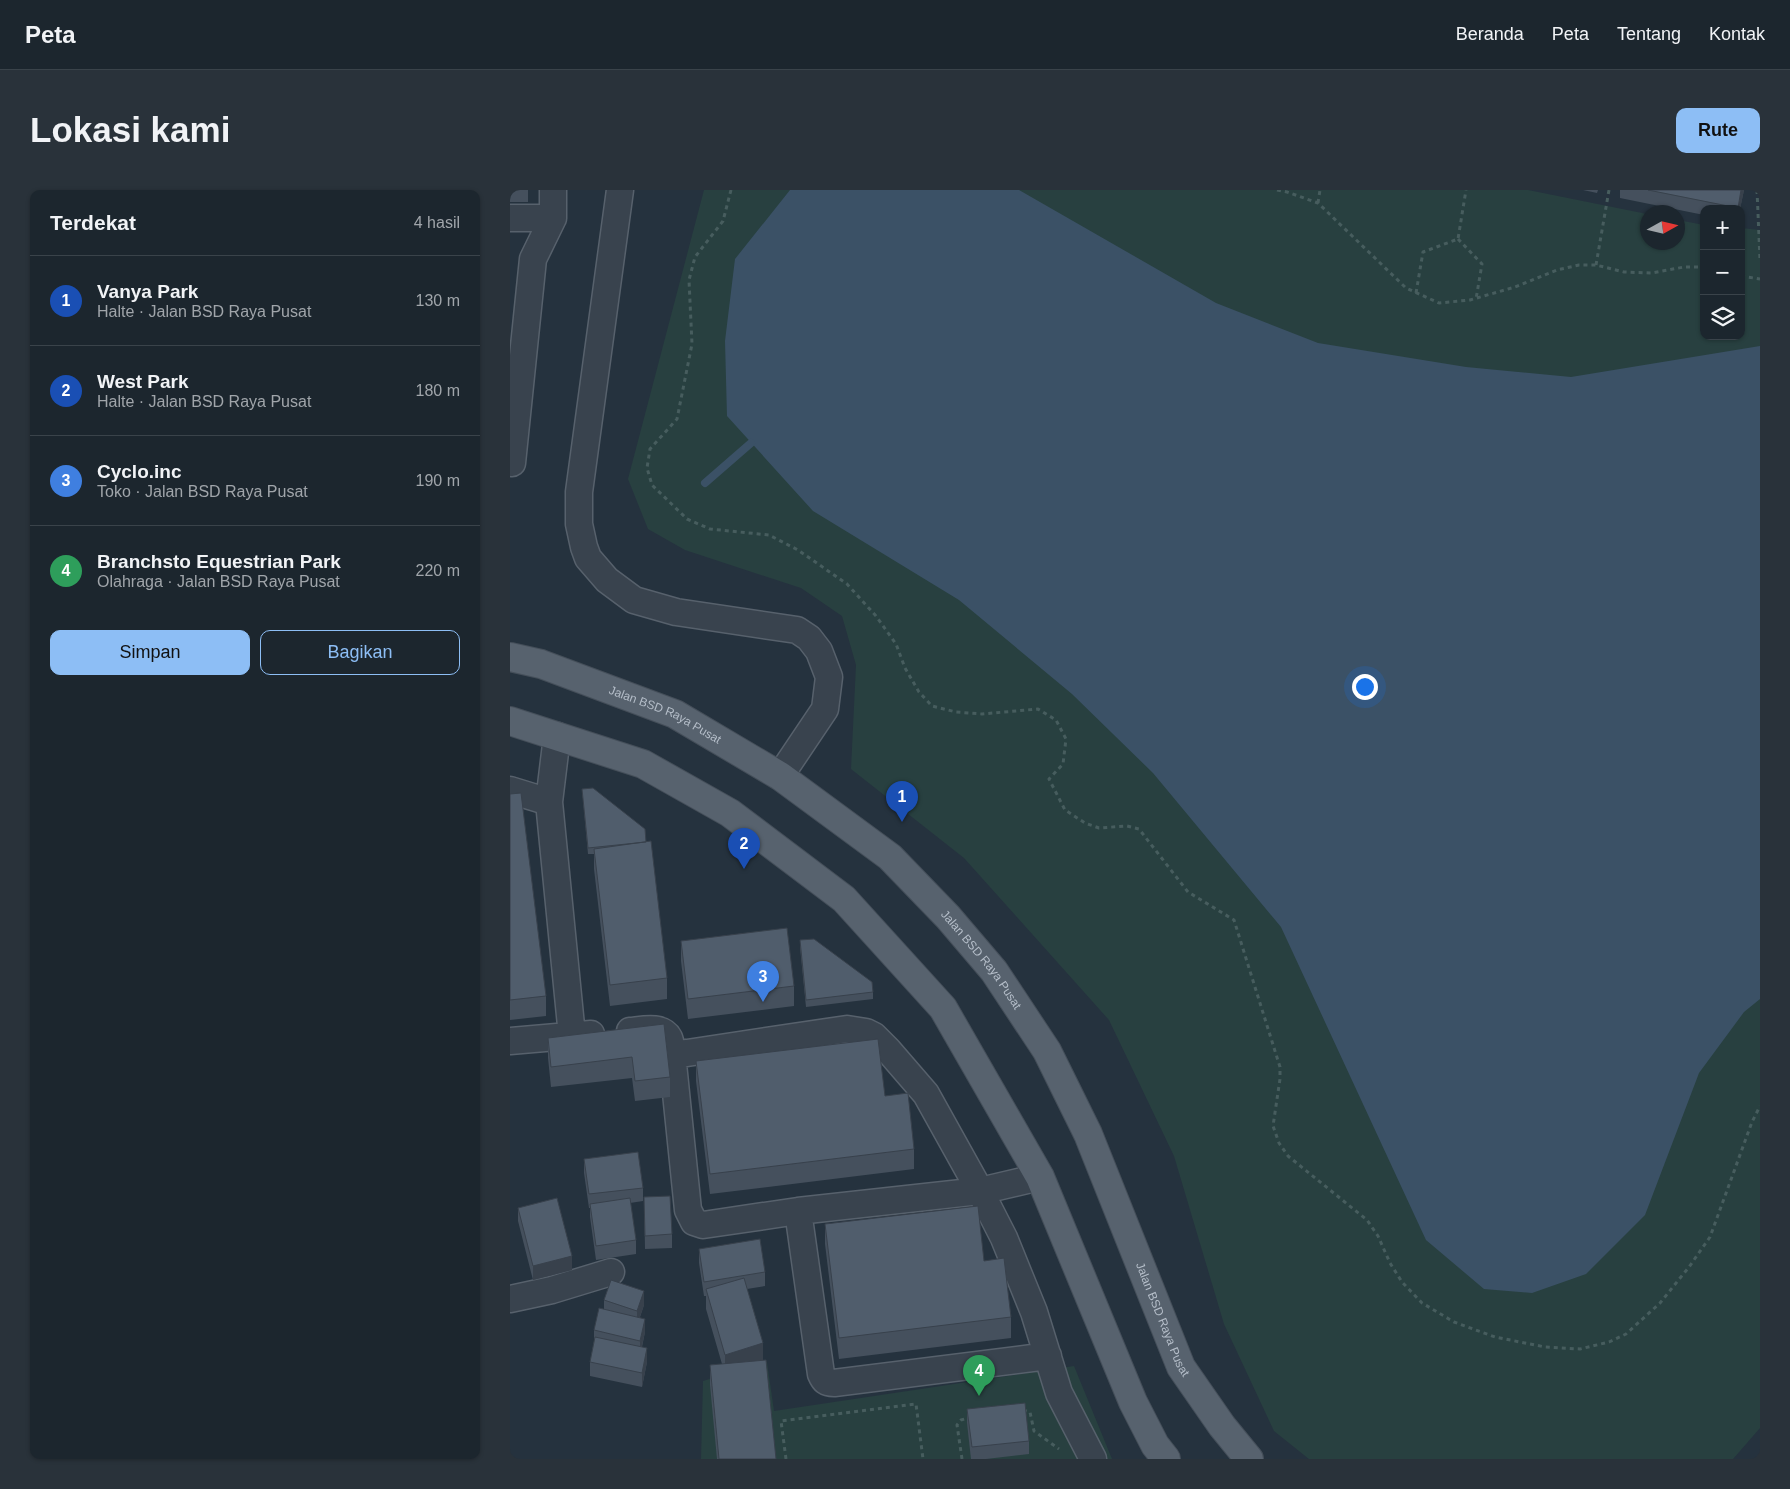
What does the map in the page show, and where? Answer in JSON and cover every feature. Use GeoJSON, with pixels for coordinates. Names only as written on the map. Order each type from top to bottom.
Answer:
{"type":"FeatureCollection","features":[{"type":"Feature","properties":{"kind":"main road","name":"Jalan BSD Raya Pusat"},"geometry":{"type":"LineString","coordinates":[[510,657],[541,664],[674,714],[780,776],[890,857],[948,917],[994,971],[1047,1051],[1088,1134],[1181,1367],[1222,1426],[1249,1459]]}},
{"type":"Feature","properties":{"kind":"main road"},"geometry":{"type":"LineString","coordinates":[[510,721],[643,764],[730,813],[844,900],[944,1008],[1040,1177],[1133,1402],[1155,1445],[1166,1459]]}},
{"type":"Feature","properties":{"kind":"street"},"geometry":{"type":"LineString","coordinates":[[512,463],[533,259],[553,218],[554,190]]}},
{"type":"Feature","properties":{"kind":"street"},"geometry":{"type":"LineString","coordinates":[[620,190],[579,492],[580,524],[584,548],[588,558],[607,580],[634,600],[676,612],[797,630],[809,638],[819,651],[829,677],[825,709],[780,776]]}},
{"type":"Feature","properties":{"kind":"street"},"geometry":{"type":"LineString","coordinates":[[510,218],[553,218]]}},
{"type":"Feature","properties":{"kind":"street"},"geometry":{"type":"LineString","coordinates":[[557,736],[549,802],[572,1036]]}},
{"type":"Feature","properties":{"kind":"street"},"geometry":{"type":"LineString","coordinates":[[510,790],[549,802]]}},
{"type":"Feature","properties":{"kind":"street"},"geometry":{"type":"LineString","coordinates":[[510,1041],[653,1029],[662,1031],[669,1037],[688,1210],[694,1222],[703,1225],[798,1211],[980,1191],[1040,1177]]}},
{"type":"Feature","properties":{"kind":"street"},"geometry":{"type":"LineString","coordinates":[[672,1054],[847,1029],[866,1032],[874,1036],[926,1094],[980,1191],[1004,1238],[1034,1312],[1059,1393],[1092,1459]]}},
{"type":"Feature","properties":{"kind":"street"},"geometry":{"type":"LineString","coordinates":[[798,1211],[821,1374],[824,1381],[834,1384],[1048,1356]]}},
{"type":"Feature","properties":{"kind":"street"},"geometry":{"type":"LineString","coordinates":[[510,1299],[552,1290],[611,1272]]}},
{"type":"Feature","properties":{"kind":"path"},"geometry":{"type":"LineString","coordinates":[[731,190],[723,221],[695,257],[689,280],[692,344],[677,419],[650,450],[647,468],[652,485],[687,519],[710,529],[769,534],[798,550],[847,584],[891,636],[914,684],[932,706],[956,712],[982,714],[1038,709],[1056,720],[1066,739],[1063,764],[1049,779],[1065,810],[1085,823],[1099,828],[1127,826],[1139,829],[1188,892],[1234,920],[1280,1067],[1273,1126],[1279,1143],[1288,1156],[1366,1220],[1378,1236],[1390,1263],[1402,1282],[1422,1303],[1454,1322],[1495,1337],[1545,1346],[1580,1349],[1609,1342],[1626,1334],[1660,1303],[1710,1237],[1752,1122],[1760,1106]]}},
{"type":"Feature","properties":{"kind":"path"},"geometry":{"type":"LineString","coordinates":[[1277,190],[1318,203],[1406,288],[1439,303],[1476,299],[1515,287],[1557,270],[1579,265],[1596,265],[1624,272],[1643,273],[1684,267],[1700,267]]}},
{"type":"Feature","properties":{"kind":"path"},"geometry":{"type":"LineString","coordinates":[[1318,203],[1320,190]]}},
{"type":"Feature","properties":{"kind":"path"},"geometry":{"type":"LineString","coordinates":[[1458,239],[1466,190]]}},
{"type":"Feature","properties":{"kind":"path"},"geometry":{"type":"LineString","coordinates":[[1596,265],[1609,190]]}},
{"type":"Feature","properties":{"kind":"path"},"geometry":{"type":"LineString","coordinates":[[1757,190],[1760,260]]}},
{"type":"Feature","properties":{"kind":"path"},"geometry":{"type":"LineString","coordinates":[[1416,293],[1423,252],[1458,239]]}},
{"type":"Feature","properties":{"kind":"path"},"geometry":{"type":"LineString","coordinates":[[1458,239],[1482,264],[1476,299]]}},
{"type":"Feature","properties":{"kind":"path"},"geometry":{"type":"LineString","coordinates":[[1745,277],[1760,279]]}},
{"type":"Feature","properties":{"kind":"path"},"geometry":{"type":"LineString","coordinates":[[786,1459],[781,1421],[916,1404],[923,1459]]}},
{"type":"Feature","properties":{"kind":"path"},"geometry":{"type":"LineString","coordinates":[[1016,1411],[1025,1410],[1030,1412],[1034,1431],[1064,1453]]}},
{"type":"Feature","properties":{"kind":"path"},"geometry":{"type":"LineString","coordinates":[[962,1459],[957,1425],[961,1420],[977,1416]]}},
{"type":"Feature","properties":{"kind":"green space"},"geometry":{"type":"Polygon","coordinates":[[[704,190],[1528,190],[1640,213],[1640,250],[1685,250],[1685,221],[1700,224],[1700,340],[1745,340],[1745,228],[1760,230],[1760,1428],[1733,1459],[1309,1459],[1274,1431],[1224,1324],[1174,1156],[1109,1020],[964,858],[851,769],[856,665],[842,616],[801,588],[685,550],[648,529],[628,479],[704,190]]]}},
{"type":"Feature","properties":{"kind":"green space"},"geometry":{"type":"Polygon","coordinates":[[[767,1362],[774,1411],[1074,1366],[1112,1459],[701,1459],[703,1381],[767,1362]]]}},
{"type":"Feature","properties":{"kind":"water"},"geometry":{"type":"Polygon","coordinates":[[[790,190],[1019,190],[1216,303],[1318,343],[1466,367],[1571,377],[1760,346],[1760,999],[1744,1012],[1699,1073],[1645,1215],[1586,1274],[1532,1293],[1484,1289],[1426,1240],[1281,927],[1153,773],[1072,694],[959,600],[813,511],[727,416],[725,341],[735,259],[790,190]]]}},
{"type":"Feature","properties":{"kind":"building"},"geometry":{"type":"Polygon","coordinates":[[[1648,190],[1741,190],[1738,205],[1723,205],[1648,190]]]}},
{"type":"Feature","properties":{"kind":"building"},"geometry":{"type":"Polygon","coordinates":[[[593,788],[645,829],[646,842],[588,848],[582,789],[593,788]]]}},
{"type":"Feature","properties":{"kind":"building"},"geometry":{"type":"Polygon","coordinates":[[[521,793],[546,996],[510,1000],[510,794],[521,793]]]}},
{"type":"Feature","properties":{"kind":"building"},"geometry":{"type":"Polygon","coordinates":[[[651,841],[667,978],[610,985],[594,849],[651,841]]]}},
{"type":"Feature","properties":{"kind":"building"},"geometry":{"type":"Polygon","coordinates":[[[787,928],[794,986],[688,999],[681,941],[787,928]]]}},
{"type":"Feature","properties":{"kind":"building"},"geometry":{"type":"Polygon","coordinates":[[[814,939],[872,982],[873,992],[806,1000],[800,940],[814,939]]]}},
{"type":"Feature","properties":{"kind":"building"},"geometry":{"type":"Polygon","coordinates":[[[664,1024],[670,1077],[635,1081],[632,1057],[551,1067],[548,1038],[664,1024]]]}},
{"type":"Feature","properties":{"kind":"building"},"geometry":{"type":"Polygon","coordinates":[[[878,1039],[885,1096],[908,1093],[914,1149],[710,1174],[696,1061],[878,1039]]]}},
{"type":"Feature","properties":{"kind":"building"},"geometry":{"type":"Polygon","coordinates":[[[638,1152],[643,1188],[589,1194],[584,1159],[638,1152]]]}},
{"type":"Feature","properties":{"kind":"building"},"geometry":{"type":"Polygon","coordinates":[[[670,1196],[672,1234],[645,1236],[644,1197],[670,1196]]]}},
{"type":"Feature","properties":{"kind":"building"},"geometry":{"type":"Polygon","coordinates":[[[557,1198],[572,1256],[533,1266],[518,1208],[557,1198]]]}},
{"type":"Feature","properties":{"kind":"building"},"geometry":{"type":"Polygon","coordinates":[[[630,1198],[636,1240],[596,1246],[590,1204],[630,1198]]]}},
{"type":"Feature","properties":{"kind":"building"},"geometry":{"type":"Polygon","coordinates":[[[978,1206],[984,1261],[1004,1258],[1011,1317],[839,1338],[825,1224],[978,1206]]]}},
{"type":"Feature","properties":{"kind":"building"},"geometry":{"type":"Polygon","coordinates":[[[760,1239],[765,1272],[704,1282],[699,1249],[760,1239]]]}},
{"type":"Feature","properties":{"kind":"building"},"geometry":{"type":"Polygon","coordinates":[[[744,1278],[763,1343],[725,1355],[706,1289],[744,1278]]]}},
{"type":"Feature","properties":{"kind":"building"},"geometry":{"type":"Polygon","coordinates":[[[611,1280],[644,1291],[637,1311],[604,1300],[611,1280]]]}},
{"type":"Feature","properties":{"kind":"building"},"geometry":{"type":"Polygon","coordinates":[[[599,1308],[645,1319],[640,1341],[594,1330],[599,1308]]]}},
{"type":"Feature","properties":{"kind":"building"},"geometry":{"type":"Polygon","coordinates":[[[595,1337],[647,1348],[642,1373],[590,1362],[595,1337]]]}},
{"type":"Feature","properties":{"kind":"building"},"geometry":{"type":"Polygon","coordinates":[[[766,1360],[776,1459],[719,1459],[710,1365],[766,1360]]]}},
{"type":"Feature","properties":{"kind":"building"},"geometry":{"type":"Polygon","coordinates":[[[1025,1403],[1029,1441],[972,1447],[967,1409],[1025,1403]]]}},
{"type":"Feature","properties":{"kind":"waterway"},"geometry":{"type":"LineString","coordinates":[[705,483],[751,443]]}},
{"type":"Feature","properties":{"kind":"place","name":"Vanya Park"},"geometry":{"type":"Point","coordinates":[902,822]}},
{"type":"Feature","properties":{"kind":"place","name":"West Park"},"geometry":{"type":"Point","coordinates":[744,869]}},
{"type":"Feature","properties":{"kind":"place","name":"Cyclo.inc"},"geometry":{"type":"Point","coordinates":[763,1002]}},
{"type":"Feature","properties":{"kind":"place","name":"Branchsto Equestrian Park"},"geometry":{"type":"Point","coordinates":[979,1396]}}]}
